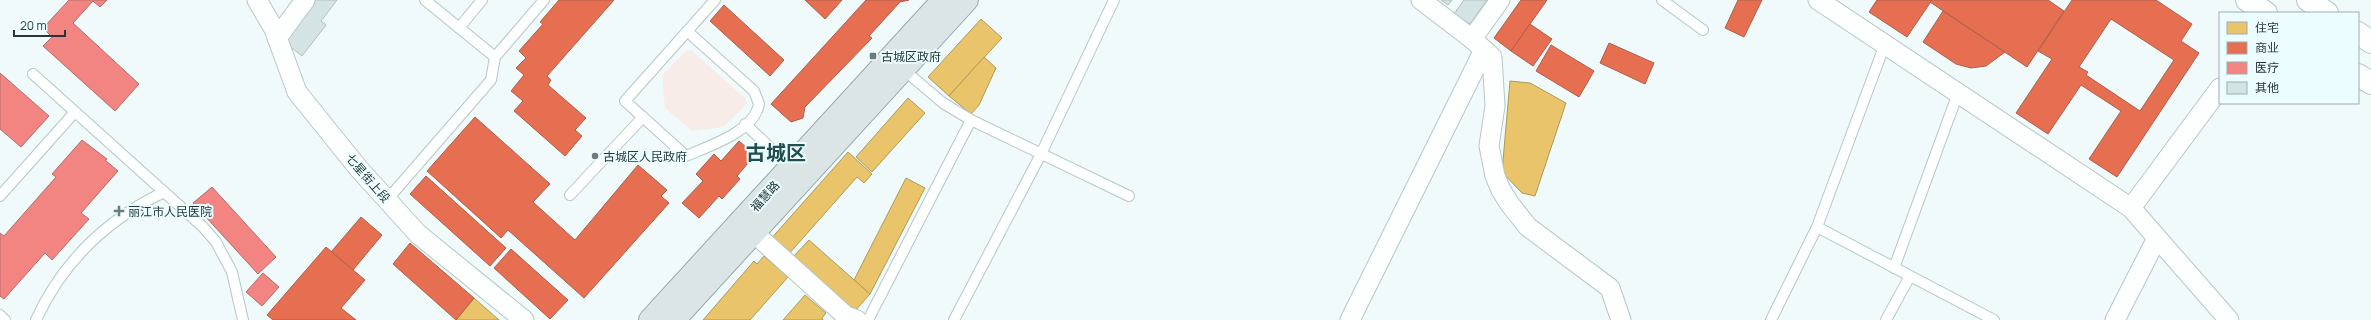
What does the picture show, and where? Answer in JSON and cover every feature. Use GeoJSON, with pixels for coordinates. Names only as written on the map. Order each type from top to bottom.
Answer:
{"type":"FeatureCollection","features":[{"type":"Feature","properties":{"kind":"main road","name":"福慧路"},"geometry":{"type":"LineString","coordinates":[[650,320],[943,0]]}},
{"type":"Feature","properties":{"kind":"main road","name":"福慧路"},"geometry":{"type":"LineString","coordinates":[[674,320],[967,0]]}},
{"type":"Feature","properties":{"kind":"main road"},"geometry":{"type":"LineString","coordinates":[[2247,0],[2265,12]]}},
{"type":"Feature","properties":{"kind":"main road"},"geometry":{"type":"LineString","coordinates":[[2359,35],[2371,42]]}},
{"type":"Feature","properties":{"kind":"main road"},"geometry":{"type":"LineString","coordinates":[[2359,75],[2371,83]]}},
{"type":"Feature","properties":{"kind":"street","name":"七星街上段"},"geometry":{"type":"LineString","coordinates":[[256,0],[277,38],[297,92],[386,200],[418,234],[524,320]]}},
{"type":"Feature","properties":{"kind":"street"},"geometry":{"type":"LineString","coordinates":[[277,38],[305,0]]}},
{"type":"Feature","properties":{"kind":"street"},"geometry":{"type":"LineString","coordinates":[[1421,0],[1478,44],[1492,57],[1495,106],[1489,146],[1501,190],[1509,203],[1528,227],[1610,288],[1620,320]]}},
{"type":"Feature","properties":{"kind":"street"},"geometry":{"type":"LineString","coordinates":[[1350,320],[1478,44],[1500,0]]}},
{"type":"Feature","properties":{"kind":"street"},"geometry":{"type":"LineString","coordinates":[[1818,0],[2131,208],[2229,320]]}},
{"type":"Feature","properties":{"kind":"street"},"geometry":{"type":"LineString","coordinates":[[2131,208],[2219,89]]}},
{"type":"Feature","properties":{"kind":"street"},"geometry":{"type":"LineString","coordinates":[[754,233],[850,319]]}},
{"type":"Feature","properties":{"kind":"street"},"geometry":{"type":"LineString","coordinates":[[2115,320],[2157,238]]}},
{"type":"Feature","properties":{"kind":"lane"},"geometry":{"type":"LineString","coordinates":[[425,0],[495,57]]}},
{"type":"Feature","properties":{"kind":"lane"},"geometry":{"type":"LineString","coordinates":[[459,28],[482,0]]}},
{"type":"Feature","properties":{"kind":"lane"},"geometry":{"type":"LineString","coordinates":[[386,200],[491,80],[495,57],[544,0]]}},
{"type":"Feature","properties":{"kind":"lane"},"geometry":{"type":"LineString","coordinates":[[687,31],[757,95],[758,108],[735,134],[686,156],[625,101],[687,31],[715,0]]}},
{"type":"Feature","properties":{"kind":"lane"},"geometry":{"type":"LineString","coordinates":[[954,320],[1041,154],[1114,0]]}},
{"type":"Feature","properties":{"kind":"lane"},"geometry":{"type":"LineString","coordinates":[[1662,0],[1703,30]]}},
{"type":"Feature","properties":{"kind":"lane"},"geometry":{"type":"LineString","coordinates":[[1771,320],[1817,227],[1885,44]]}},
{"type":"Feature","properties":{"kind":"lane"},"geometry":{"type":"LineString","coordinates":[[904,70],[942,103],[971,120],[1129,196]]}},
{"type":"Feature","properties":{"kind":"lane"},"geometry":{"type":"LineString","coordinates":[[33,74],[204,227],[216,242],[232,272],[243,320]]}},
{"type":"Feature","properties":{"kind":"lane"},"geometry":{"type":"LineString","coordinates":[[1894,268],[1958,93]]}},
{"type":"Feature","properties":{"kind":"lane"},"geometry":{"type":"LineString","coordinates":[[0,196],[75,112]]}},
{"type":"Feature","properties":{"kind":"lane"},"geometry":{"type":"LineString","coordinates":[[570,195],[643,117]]}},
{"type":"Feature","properties":{"kind":"lane"},"geometry":{"type":"LineString","coordinates":[[868,320],[971,120]]}},
{"type":"Feature","properties":{"kind":"lane"},"geometry":{"type":"LineString","coordinates":[[745,124],[791,167]]}},
{"type":"Feature","properties":{"kind":"lane"},"geometry":{"type":"LineString","coordinates":[[36,320],[58,280],[86,245],[122,214],[164,192]]}},
{"type":"Feature","properties":{"kind":"lane"},"geometry":{"type":"LineString","coordinates":[[1817,227],[1994,320]]}},
{"type":"Feature","properties":{"kind":"lane"},"geometry":{"type":"LineString","coordinates":[[1886,320],[1910,276]]}},
{"type":"Feature","properties":{"kind":"lane"},"geometry":{"type":"LineString","coordinates":[[0,315],[5,320]]}},
{"type":"Feature","properties":{"kind":"shaded area"},"geometry":{"type":"Polygon","coordinates":[[[687,50],[692,51],[745,98],[747,104],[723,127],[692,131],[665,108],[662,75],[687,50]]]}},
{"type":"Feature","properties":{"kind":"building: 住宅"},"geometry":{"type":"Polygon","coordinates":[[[981,19],[1002,38],[949,96],[928,77],[981,19]]]}},
{"type":"Feature","properties":{"kind":"building: 住宅"},"geometry":{"type":"Polygon","coordinates":[[[984,57],[996,68],[979,105],[971,114],[949,96],[984,57]]]}},
{"type":"Feature","properties":{"kind":"building: 住宅"},"geometry":{"type":"Polygon","coordinates":[[[1510,81],[1530,83],[1566,103],[1535,196],[1522,193],[1502,172],[1510,81]]]}},
{"type":"Feature","properties":{"kind":"building: 住宅"},"geometry":{"type":"Polygon","coordinates":[[[908,98],[925,113],[872,172],[856,157],[908,98]]]}},
{"type":"Feature","properties":{"kind":"building: 住宅"},"geometry":{"type":"Polygon","coordinates":[[[848,152],[872,174],[864,183],[857,177],[787,256],[769,241],[848,152]]]}},
{"type":"Feature","properties":{"kind":"building: 住宅"},"geometry":{"type":"Polygon","coordinates":[[[906,178],[925,188],[870,294],[854,280],[906,178]]]}},
{"type":"Feature","properties":{"kind":"building: 住宅"},"geometry":{"type":"Polygon","coordinates":[[[809,240],[870,294],[854,312],[793,257],[809,240]]]}},
{"type":"Feature","properties":{"kind":"building: 住宅"},"geometry":{"type":"Polygon","coordinates":[[[764,256],[788,277],[750,320],[703,320],[754,261],[757,264],[764,256]]]}},
{"type":"Feature","properties":{"kind":"building: 住宅"},"geometry":{"type":"Polygon","coordinates":[[[805,295],[826,313],[822,318],[823,320],[783,320],[805,295]]]}},
{"type":"Feature","properties":{"kind":"building: 住宅"},"geometry":{"type":"Polygon","coordinates":[[[474,298],[499,320],[456,320],[474,298]]]}},
{"type":"Feature","properties":{"kind":"building: 商业"},"geometry":{"type":"Polygon","coordinates":[[[559,0],[614,0],[547,76],[551,80],[548,85],[586,118],[575,130],[582,136],[565,156],[514,111],[523,101],[511,91],[524,75],[516,68],[526,58],[519,51],[543,24],[540,22],[559,0]]]}},
{"type":"Feature","properties":{"kind":"building: 商业"},"geometry":{"type":"Polygon","coordinates":[[[805,0],[842,0],[825,19],[805,0]]]}},
{"type":"Feature","properties":{"kind":"building: 商业"},"geometry":{"type":"Polygon","coordinates":[[[866,0],[909,0],[900,2],[869,36],[872,38],[805,107],[803,118],[791,122],[771,104],[866,0]]]}},
{"type":"Feature","properties":{"kind":"building: 商业"},"geometry":{"type":"Polygon","coordinates":[[[1521,0],[1547,0],[1511,51],[1494,38],[1521,0]]]}},
{"type":"Feature","properties":{"kind":"building: 商业"},"geometry":{"type":"Polygon","coordinates":[[[1738,0],[1762,0],[1744,37],[1725,28],[1738,0]]]}},
{"type":"Feature","properties":{"kind":"building: 商业"},"geometry":{"type":"Polygon","coordinates":[[[1877,0],[1932,0],[1907,37],[1869,12],[1877,0]]]}},
{"type":"Feature","properties":{"kind":"building: 商业"},"geometry":{"type":"Polygon","coordinates":[[[1932,0],[2048,0],[2064,11],[2027,67],[1930,2],[1932,0]]]}},
{"type":"Feature","properties":{"kind":"building: 商业"},"geometry":{"type":"Polygon","coordinates":[[[2072,0],[2156,0],[2192,24],[2181,41],[2199,53],[2117,177],[2089,159],[2121,111],[2081,85],[2048,134],[2016,113],[2052,59],[2038,51],[2072,0]],[[2111,19],[2079,67],[2088,72],[2086,75],[2140,111],[2174,60],[2111,19]]]}},
{"type":"Feature","properties":{"kind":"building: 商业"},"geometry":{"type":"Polygon","coordinates":[[[724,5],[784,60],[770,76],[710,21],[724,5]]]}},
{"type":"Feature","properties":{"kind":"building: 商业"},"geometry":{"type":"Polygon","coordinates":[[[1943,11],[2005,52],[1986,66],[1971,68],[1956,64],[1923,42],[1943,11]]]}},
{"type":"Feature","properties":{"kind":"building: 商业"},"geometry":{"type":"Polygon","coordinates":[[[1530,24],[1552,39],[1533,66],[1511,51],[1530,24]]]}},
{"type":"Feature","properties":{"kind":"building: 商业"},"geometry":{"type":"Polygon","coordinates":[[[1609,43],[1654,63],[1645,84],[1600,63],[1609,43]]]}},
{"type":"Feature","properties":{"kind":"building: 商业"},"geometry":{"type":"Polygon","coordinates":[[[1551,45],[1594,71],[1579,97],[1536,71],[1551,45]]]}},
{"type":"Feature","properties":{"kind":"building: 商业"},"geometry":{"type":"Polygon","coordinates":[[[475,117],[550,184],[533,202],[575,240],[638,165],[667,190],[661,196],[669,203],[584,298],[508,230],[501,238],[427,171],[475,117]]]}},
{"type":"Feature","properties":{"kind":"building: 商业"},"geometry":{"type":"Polygon","coordinates":[[[739,141],[755,155],[737,176],[740,179],[722,199],[719,196],[699,218],[682,203],[703,181],[696,174],[714,154],[721,161],[739,141]]]}},
{"type":"Feature","properties":{"kind":"building: 商业"},"geometry":{"type":"Polygon","coordinates":[[[426,176],[506,248],[490,266],[410,194],[426,176]]]}},
{"type":"Feature","properties":{"kind":"building: 商业"},"geometry":{"type":"Polygon","coordinates":[[[361,217],[382,235],[353,270],[331,252],[361,217]]]}},
{"type":"Feature","properties":{"kind":"building: 商业"},"geometry":{"type":"Polygon","coordinates":[[[410,243],[474,298],[456,320],[393,264],[410,243]]]}},
{"type":"Feature","properties":{"kind":"building: 商业"},"geometry":{"type":"Polygon","coordinates":[[[326,247],[365,280],[341,308],[356,320],[273,320],[267,315],[326,247]]]}},
{"type":"Feature","properties":{"kind":"building: 商业"},"geometry":{"type":"Polygon","coordinates":[[[511,249],[568,300],[550,319],[494,268],[511,249]]]}},
{"type":"Feature","properties":{"kind":"building: 医疗"},"geometry":{"type":"Polygon","coordinates":[[[69,0],[107,0],[100,7],[93,1],[73,23],[139,84],[115,111],[43,46],[52,37],[43,28],[69,0]]]}},
{"type":"Feature","properties":{"kind":"building: 医疗"},"geometry":{"type":"Polygon","coordinates":[[[0,73],[49,116],[21,147],[0,129],[0,73]]]}},
{"type":"Feature","properties":{"kind":"building: 医疗"},"geometry":{"type":"Polygon","coordinates":[[[82,140],[107,159],[105,160],[118,171],[81,213],[89,219],[52,260],[45,253],[4,299],[0,296],[0,233],[4,236],[56,177],[52,174],[82,140]]]}},
{"type":"Feature","properties":{"kind":"building: 医疗"},"geometry":{"type":"Polygon","coordinates":[[[212,187],[276,257],[258,274],[193,203],[212,187]]]}},
{"type":"Feature","properties":{"kind":"building: 医疗"},"geometry":{"type":"Polygon","coordinates":[[[263,273],[279,287],[262,306],[246,292],[263,273]]]}},
{"type":"Feature","properties":{"kind":"building: 其他"},"geometry":{"type":"Polygon","coordinates":[[[314,0],[337,0],[321,21],[326,25],[302,56],[282,40],[314,0]]]}},
{"type":"Feature","properties":{"kind":"building: 其他"},"geometry":{"type":"Polygon","coordinates":[[[1441,0],[1452,0],[1448,5],[1441,0]]]}},
{"type":"Feature","properties":{"kind":"building: 其他"},"geometry":{"type":"Polygon","coordinates":[[[1464,0],[1487,0],[1470,24],[1454,14],[1464,0]]]}},
{"type":"Feature","properties":{"kind":"place","name":"古城区政府"},"geometry":{"type":"Point","coordinates":[873,56]}},
{"type":"Feature","properties":{"kind":"place","name":"古城区人民政府"},"geometry":{"type":"Point","coordinates":[595,156]}},
{"type":"Feature","properties":{"kind":"place","name":"丽江市人民医院"},"geometry":{"type":"Point","coordinates":[119,211]}},
{"type":"Feature","properties":{"kind":"district","name":"古城区"},"geometry":{"type":"Point","coordinates":[776,152]}}]}
